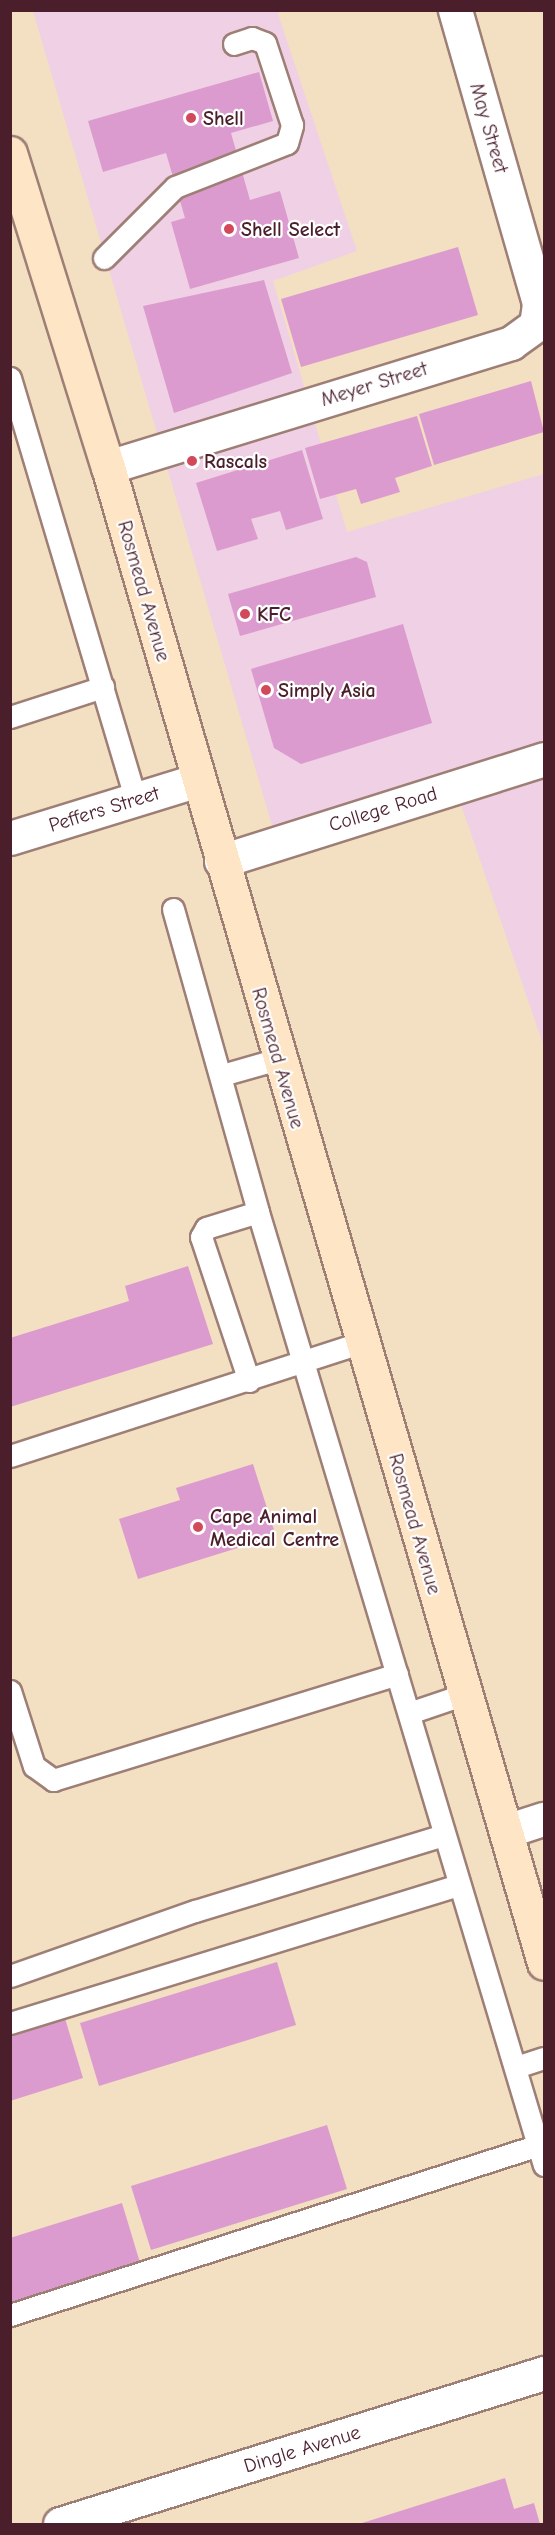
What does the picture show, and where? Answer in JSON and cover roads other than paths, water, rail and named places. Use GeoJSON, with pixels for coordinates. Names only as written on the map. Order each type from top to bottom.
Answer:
{"type":"FeatureCollection","features":[{"type":"Feature","properties":{"kind":"main road","name":"Rosmead Avenue"},"geometry":{"type":"LineString","coordinates":[[10,153],[108,467],[278,1059],[544,1963]]}},
{"type":"Feature","properties":{"kind":"street","name":"May Street"},"geometry":{"type":"LineString","coordinates":[[454,10],[534,243]]}},
{"type":"Feature","properties":{"kind":"street","name":"Meyer Street"},"geometry":{"type":"LineString","coordinates":[[108,467],[528,335],[536,325],[539,303],[534,243]]}},
{"type":"Feature","properties":{"kind":"street","name":"College Road"},"geometry":{"type":"LineString","coordinates":[[221,861],[544,759]]}},
{"type":"Feature","properties":{"kind":"street","name":"Peffers Street"},"geometry":{"type":"LineString","coordinates":[[10,838],[198,780]]}},
{"type":"Feature","properties":{"kind":"street"},"geometry":{"type":"LineString","coordinates":[[506,1831],[544,1819]]}},
{"type":"Feature","properties":{"kind":"street","name":"Dingle Avenue"},"geometry":{"type":"LineString","coordinates":[[60,2524],[544,2373]]}},
{"type":"Feature","properties":{"kind":"lane"},"geometry":{"type":"LineString","coordinates":[[104,258],[175,187],[286,143],[292,125],[266,43],[252,38],[234,44]]}},
{"type":"Feature","properties":{"kind":"lane"},"geometry":{"type":"LineString","coordinates":[[10,378],[135,798]]}},
{"type":"Feature","properties":{"kind":"lane"},"geometry":{"type":"LineString","coordinates":[[10,717],[103,687]]}},
{"type":"Feature","properties":{"kind":"lane"},"geometry":{"type":"LineString","coordinates":[[10,2314],[542,2155],[258,1212],[222,1075],[173,909]]}},
{"type":"Feature","properties":{"kind":"lane"},"geometry":{"type":"LineString","coordinates":[[222,1075],[278,1059]]}},
{"type":"Feature","properties":{"kind":"lane"},"geometry":{"type":"LineString","coordinates":[[249,1381],[201,1237],[206,1228],[258,1212]]}},
{"type":"Feature","properties":{"kind":"lane"},"geometry":{"type":"LineString","coordinates":[[10,1456],[249,1381],[362,1342]]}},
{"type":"Feature","properties":{"kind":"lane"},"geometry":{"type":"LineString","coordinates":[[10,1691],[34,1766],[53,1780],[398,1674]]}},
{"type":"Feature","properties":{"kind":"lane"},"geometry":{"type":"LineString","coordinates":[[409,1713],[465,1694]]}},
{"type":"Feature","properties":{"kind":"lane"},"geometry":{"type":"LineString","coordinates":[[10,1976],[195,1911],[444,1835]]}},
{"type":"Feature","properties":{"kind":"lane"},"geometry":{"type":"LineString","coordinates":[[10,2023],[459,1885]]}},
{"type":"Feature","properties":{"kind":"lane"},"geometry":{"type":"LineString","coordinates":[[516,2067],[544,2058]]}},
{"type":"Feature","properties":{"kind":"place","name":"Shell"},"geometry":{"type":"Point","coordinates":[191,118]}},
{"type":"Feature","properties":{"kind":"place","name":"Shell Select"},"geometry":{"type":"Point","coordinates":[229,229]}},
{"type":"Feature","properties":{"kind":"place","name":"Rascals"},"geometry":{"type":"Point","coordinates":[192,461]}},
{"type":"Feature","properties":{"kind":"place","name":"KFC"},"geometry":{"type":"Point","coordinates":[245,614]}},
{"type":"Feature","properties":{"kind":"place","name":"Simply Asia"},"geometry":{"type":"Point","coordinates":[266,690]}},
{"type":"Feature","properties":{"kind":"place","name":"Cape Animal Medical Centre"},"geometry":{"type":"Point","coordinates":[198,1527]}}]}
